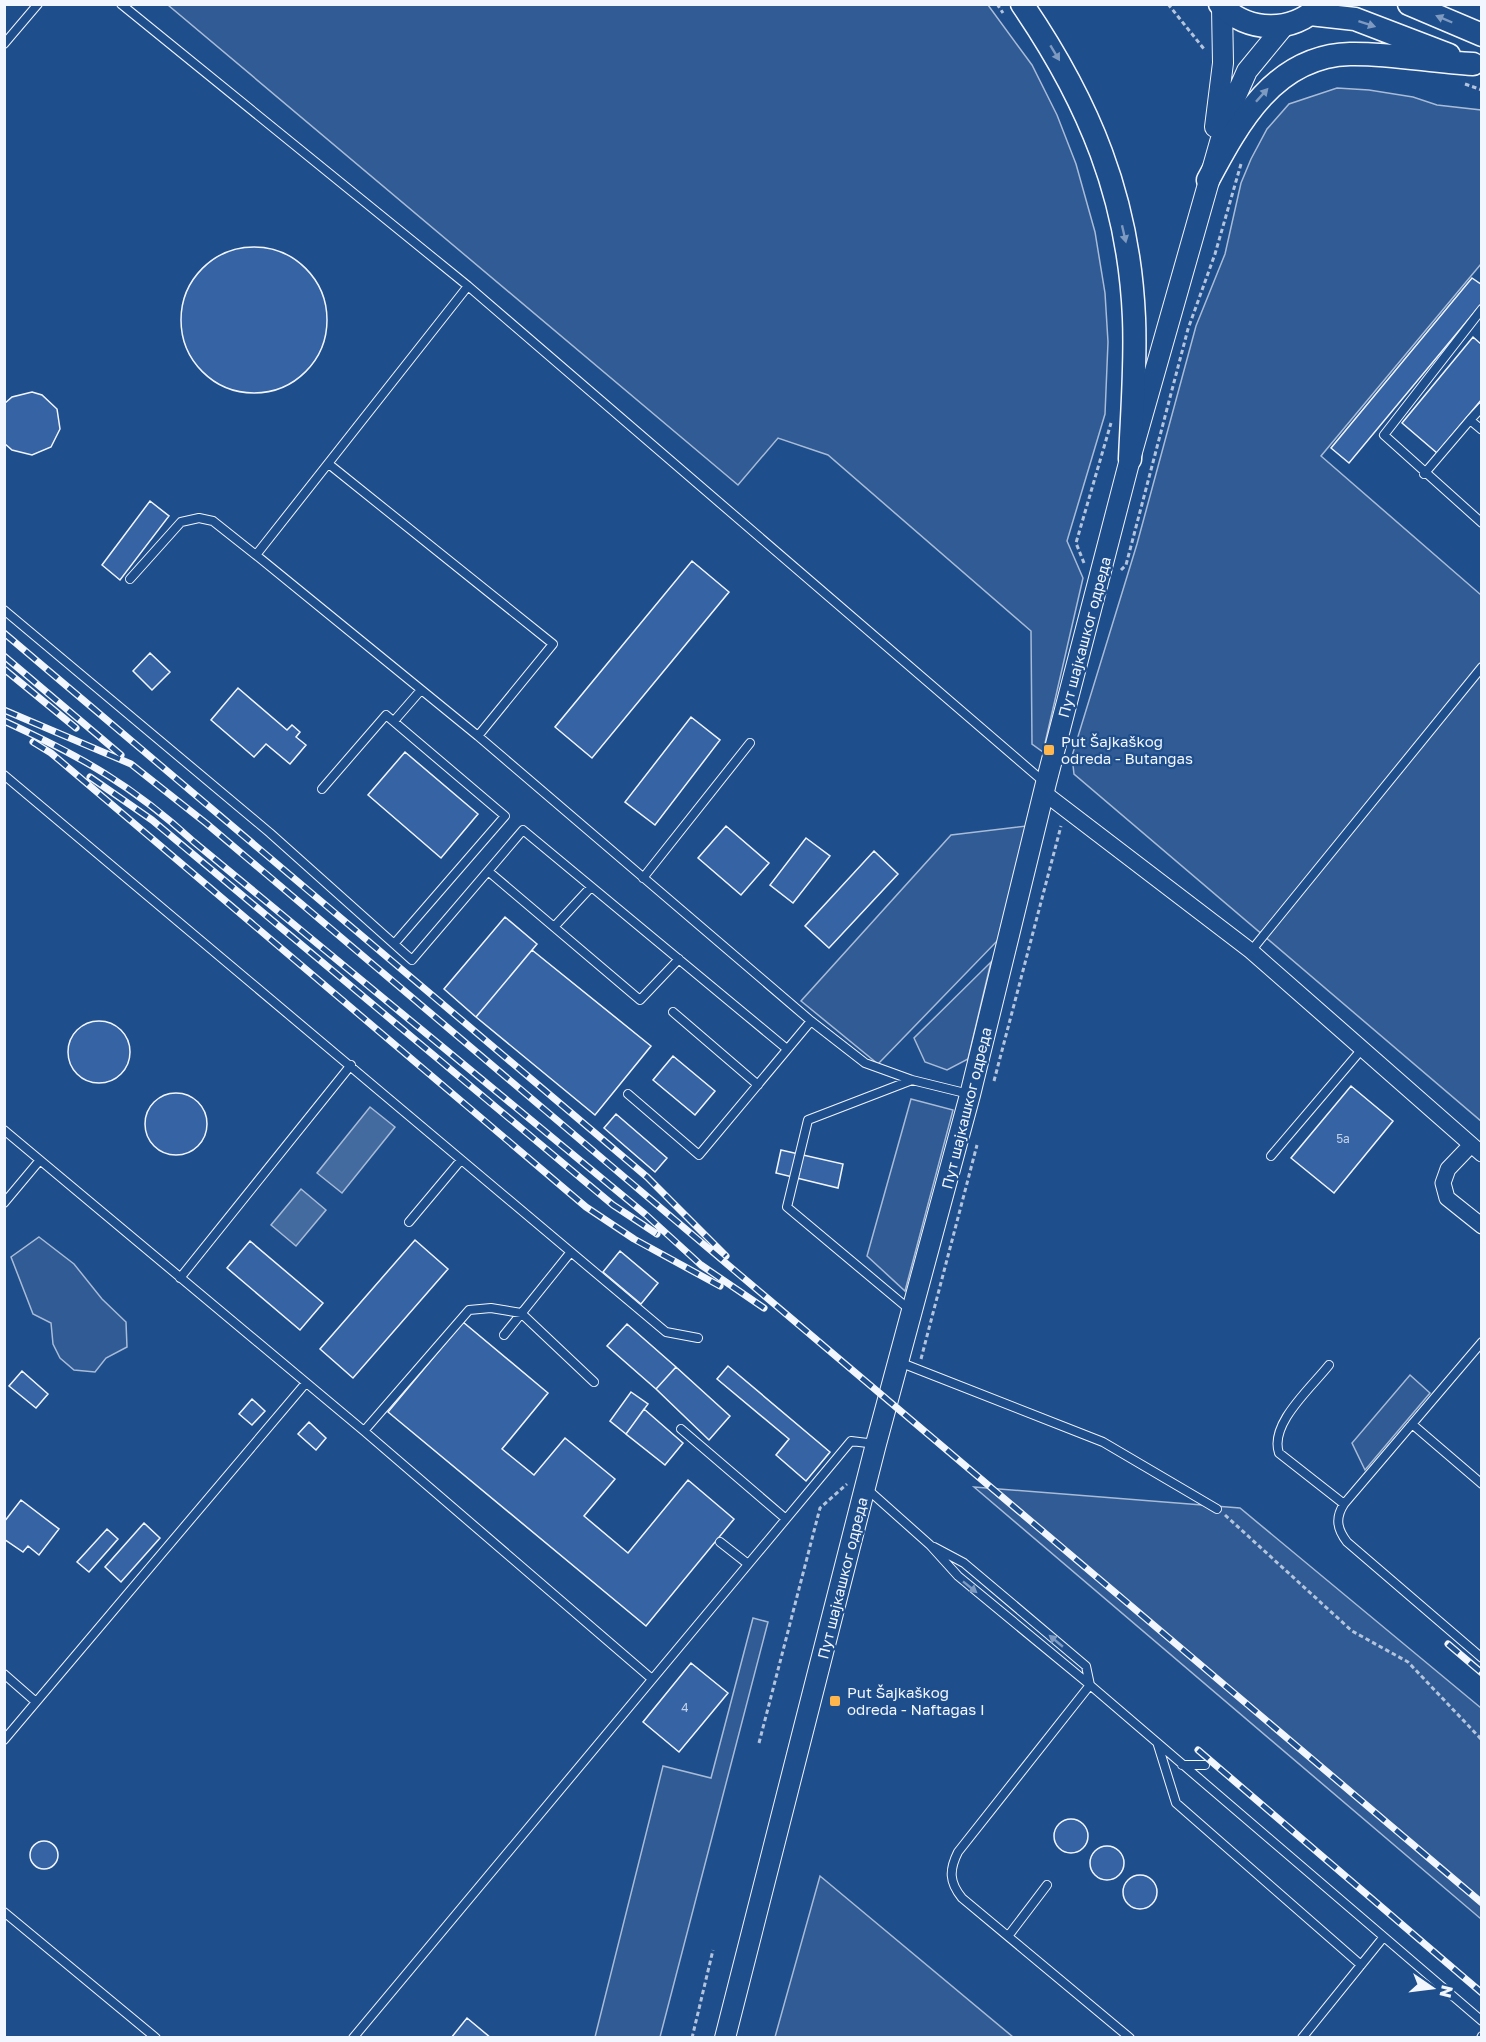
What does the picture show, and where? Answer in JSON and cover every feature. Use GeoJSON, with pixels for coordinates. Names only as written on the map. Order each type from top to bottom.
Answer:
{"type":"FeatureCollection","features":[{"type":"Feature","properties":{"kind":"main road"},"geometry":{"type":"LineString","coordinates":[[1409,4],[1482,35]]}},
{"type":"Feature","properties":{"kind":"main road"},"geometry":{"type":"LineString","coordinates":[[1221,6],[1236,18],[1251,24],[1284,26],[1315,9],[1355,20],[1477,66]]}},
{"type":"Feature","properties":{"kind":"main road"},"geometry":{"type":"LineString","coordinates":[[1013,9],[1075,90],[1099,144],[1115,196],[1128,251],[1134,318],[1130,459]]}},
{"type":"Feature","properties":{"kind":"main road"},"geometry":{"type":"LineString","coordinates":[[1208,180],[1236,127],[1258,98],[1270,86],[1301,66],[1348,54],[1477,66]]}},
{"type":"Feature","properties":{"kind":"street","name":"Пут шајкашког одреда"},"geometry":{"type":"LineString","coordinates":[[1208,180],[1223,63],[1221,6]]}},
{"type":"Feature","properties":{"kind":"street","name":"Пут шајкашког одреда"},"geometry":{"type":"LineString","coordinates":[[725,2037],[857,1485],[876,1444],[913,1312],[970,1095],[1044,788],[1097,594],[1130,459],[1208,180],[1240,83],[1284,26]]}},
{"type":"Feature","properties":{"kind":"street"},"geometry":{"type":"LineString","coordinates":[[1044,788],[1251,951],[1476,1150],[1448,1169],[1443,1183],[1448,1198],[1482,1226]]}},
{"type":"Feature","properties":{"kind":"lane"},"geometry":{"type":"LineString","coordinates":[[4,44],[38,4]]}},
{"type":"Feature","properties":{"kind":"lane"},"geometry":{"type":"LineString","coordinates":[[121,4],[468,286],[1044,788]]}},
{"type":"Feature","properties":{"kind":"lane"},"geometry":{"type":"LineString","coordinates":[[256,555],[330,465],[468,286]]}},
{"type":"Feature","properties":{"kind":"lane"},"geometry":{"type":"LineString","coordinates":[[1482,309],[1384,435],[1424,474],[1482,523]]}},
{"type":"Feature","properties":{"kind":"lane"},"geometry":{"type":"LineString","coordinates":[[1424,474],[1482,407]]}},
{"type":"Feature","properties":{"kind":"lane"},"geometry":{"type":"LineString","coordinates":[[1470,420],[1482,430]]}},
{"type":"Feature","properties":{"kind":"lane"},"geometry":{"type":"LineString","coordinates":[[330,465],[553,645],[478,736]]}},
{"type":"Feature","properties":{"kind":"lane"},"geometry":{"type":"LineString","coordinates":[[130,579],[181,522],[199,518],[213,521],[478,736],[811,1021],[865,1063],[912,1080],[970,1095]]}},
{"type":"Feature","properties":{"kind":"lane"},"geometry":{"type":"LineString","coordinates":[[4,610],[270,833],[412,960],[523,830],[787,1049]]}},
{"type":"Feature","properties":{"kind":"lane"},"geometry":{"type":"LineString","coordinates":[[1251,951],[1482,667]]}},
{"type":"Feature","properties":{"kind":"lane"},"geometry":{"type":"LineString","coordinates":[[394,721],[421,690]]}},
{"type":"Feature","properties":{"kind":"lane"},"geometry":{"type":"LineString","coordinates":[[322,789],[386,715],[505,816],[394,944]]}},
{"type":"Feature","properties":{"kind":"lane"},"geometry":{"type":"LineString","coordinates":[[643,878],[750,743]]}},
{"type":"Feature","properties":{"kind":"lane"},"geometry":{"type":"LineString","coordinates":[[4,775],[666,1332],[698,1338]]}},
{"type":"Feature","properties":{"kind":"lane"},"geometry":{"type":"LineString","coordinates":[[488,871],[640,1000],[679,959]]}},
{"type":"Feature","properties":{"kind":"lane"},"geometry":{"type":"LineString","coordinates":[[554,927],[591,887]]}},
{"type":"Feature","properties":{"kind":"lane"},"geometry":{"type":"LineString","coordinates":[[674,1012],[758,1085]]}},
{"type":"Feature","properties":{"kind":"lane"},"geometry":{"type":"LineString","coordinates":[[628,1094],[699,1155],[811,1021]]}},
{"type":"Feature","properties":{"kind":"lane"},"geometry":{"type":"LineString","coordinates":[[1271,1156],[1362,1049]]}},
{"type":"Feature","properties":{"kind":"lane"},"geometry":{"type":"LineString","coordinates":[[180,1278],[351,1065]]}},
{"type":"Feature","properties":{"kind":"lane"},"geometry":{"type":"LineString","coordinates":[[912,1080],[808,1120],[787,1207],[913,1312]]}},
{"type":"Feature","properties":{"kind":"lane"},"geometry":{"type":"LineString","coordinates":[[4,1130],[304,1384],[364,1431],[652,1679]]}},
{"type":"Feature","properties":{"kind":"lane"},"geometry":{"type":"LineString","coordinates":[[4,1203],[40,1160]]}},
{"type":"Feature","properties":{"kind":"lane"},"geometry":{"type":"LineString","coordinates":[[409,1222],[461,1160]]}},
{"type":"Feature","properties":{"kind":"lane"},"geometry":{"type":"LineString","coordinates":[[504,1335],[570,1253]]}},
{"type":"Feature","properties":{"kind":"lane"},"geometry":{"type":"LineString","coordinates":[[364,1431],[469,1310],[491,1308],[521,1313],[594,1382]]}},
{"type":"Feature","properties":{"kind":"lane"},"geometry":{"type":"LineString","coordinates":[[1481,1344],[1344,1504],[1338,1522],[1339,1532],[1347,1542],[1482,1658]]}},
{"type":"Feature","properties":{"kind":"lane"},"geometry":{"type":"LineString","coordinates":[[899,1362],[1103,1442],[1217,1509]]}},
{"type":"Feature","properties":{"kind":"lane"},"geometry":{"type":"LineString","coordinates":[[1329,1365],[1278,1427],[1275,1442],[1279,1453],[1344,1504]]}},
{"type":"Feature","properties":{"kind":"lane"},"geometry":{"type":"LineString","coordinates":[[4,1740],[304,1384]]}},
{"type":"Feature","properties":{"kind":"lane"},"geometry":{"type":"LineString","coordinates":[[1412,1424],[1482,1484]]}},
{"type":"Feature","properties":{"kind":"lane"},"geometry":{"type":"LineString","coordinates":[[681,1429],[786,1519]]}},
{"type":"Feature","properties":{"kind":"lane"},"geometry":{"type":"LineString","coordinates":[[353,2037],[851,1441],[876,1444]]}},
{"type":"Feature","properties":{"kind":"lane"},"geometry":{"type":"LineString","coordinates":[[857,1485],[930,1545],[958,1576],[1090,1685],[1382,1938],[1482,2021]]}},
{"type":"Feature","properties":{"kind":"lane"},"geometry":{"type":"LineString","coordinates":[[720,1542],[748,1564]]}},
{"type":"Feature","properties":{"kind":"lane"},"geometry":{"type":"LineString","coordinates":[[930,1545],[964,1563],[1086,1666],[1090,1685]]}},
{"type":"Feature","properties":{"kind":"lane"},"geometry":{"type":"LineString","coordinates":[[4,1674],[36,1702]]}},
{"type":"Feature","properties":{"kind":"lane"},"geometry":{"type":"LineString","coordinates":[[1090,1685],[958,1852],[952,1865],[951,1880],[954,1889],[1130,2037]]}},
{"type":"Feature","properties":{"kind":"lane"},"geometry":{"type":"LineString","coordinates":[[1158,1744],[1176,1803],[1361,1965]]}},
{"type":"Feature","properties":{"kind":"lane"},"geometry":{"type":"LineString","coordinates":[[1182,1765],[1205,1765]]}},
{"type":"Feature","properties":{"kind":"lane"},"geometry":{"type":"LineString","coordinates":[[1009,1935],[1047,1885]]}},
{"type":"Feature","properties":{"kind":"lane"},"geometry":{"type":"LineString","coordinates":[[4,1912],[156,2037]]}},
{"type":"Feature","properties":{"kind":"lane"},"geometry":{"type":"LineString","coordinates":[[1302,2037],[1382,1938]]}},
{"type":"Feature","properties":{"kind":"path"},"geometry":{"type":"LineString","coordinates":[[997,4],[1013,9]]}},
{"type":"Feature","properties":{"kind":"path"},"geometry":{"type":"LineString","coordinates":[[1119,572],[1126,565],[1188,329],[1215,254],[1235,177],[1245,156]]}},
{"type":"Feature","properties":{"kind":"path"},"geometry":{"type":"LineString","coordinates":[[1097,594],[1076,543],[1111,414]]}},
{"type":"Feature","properties":{"kind":"path"},"geometry":{"type":"LineString","coordinates":[[759,1743],[820,1508],[857,1485]]}},
{"type":"Feature","properties":{"kind":"path"},"geometry":{"type":"LineString","coordinates":[[1217,1509],[1352,1631],[1408,1662],[1482,1740]]}},
{"type":"Feature","properties":{"kind":"path"},"geometry":{"type":"LineString","coordinates":[[692,2037],[713,1950]]}},
{"type":"Feature","properties":{"kind":"shaded area"},"geometry":{"type":"Polygon","coordinates":[[[168,5],[988,5],[1032,65],[1057,115],[1076,164],[1095,232],[1105,293],[1108,342],[1105,414],[1067,541],[1083,578],[1043,752],[1032,744],[1031,631],[828,455],[778,438],[738,485],[168,5]]]}},
{"type":"Feature","properties":{"kind":"shaded area"},"geometry":{"type":"Polygon","coordinates":[[[1337,88],[1369,90],[1413,97],[1437,105],[1481,110],[1481,264],[1321,456],[1481,595],[1481,1121],[1074,774],[1072,756],[1137,544],[1196,326],[1225,254],[1241,183],[1267,129],[1289,104],[1337,88]]]}},
{"type":"Feature","properties":{"kind":"shaded area"},"geometry":{"type":"Polygon","coordinates":[[[1026,826],[1000,938],[878,1064],[801,1001],[951,835],[1026,826]]]}},
{"type":"Feature","properties":{"kind":"shaded area"},"geometry":{"type":"Polygon","coordinates":[[[991,962],[968,1059],[947,1070],[925,1062],[914,1038],[991,962]]]}},
{"type":"Feature","properties":{"kind":"shaded area"},"geometry":{"type":"Polygon","coordinates":[[[911,1099],[953,1110],[905,1291],[867,1256],[911,1099]]]}},
{"type":"Feature","properties":{"kind":"shaded area"},"geometry":{"type":"Polygon","coordinates":[[[370,1107],[395,1127],[342,1193],[317,1173],[370,1107]]]}},
{"type":"Feature","properties":{"kind":"shaded area"},"geometry":{"type":"Polygon","coordinates":[[[301,1189],[326,1210],[296,1246],[271,1225],[301,1189]]]}},
{"type":"Feature","properties":{"kind":"shaded area"},"geometry":{"type":"Polygon","coordinates":[[[39,1237],[74,1264],[102,1299],[126,1322],[127,1347],[106,1358],[95,1372],[74,1370],[60,1358],[53,1344],[51,1323],[33,1314],[11,1257],[39,1237]]]}},
{"type":"Feature","properties":{"kind":"shaded area"},"geometry":{"type":"Polygon","coordinates":[[[1410,1375],[1430,1393],[1365,1470],[1352,1443],[1410,1375]]]}},
{"type":"Feature","properties":{"kind":"shaded area"},"geometry":{"type":"Polygon","coordinates":[[[974,1487],[1240,1508],[1481,1708],[1481,1919],[974,1487]]]}},
{"type":"Feature","properties":{"kind":"shaded area"},"geometry":{"type":"Polygon","coordinates":[[[753,1618],[768,1622],[660,2037],[595,2037],[663,1766],[711,1778],[753,1618]]]}},
{"type":"Feature","properties":{"kind":"shaded area"},"geometry":{"type":"Polygon","coordinates":[[[820,1876],[1013,2037],[775,2037],[820,1876]]]}},
{"type":"Feature","properties":{"kind":"building"},"geometry":{"type":"Polygon","coordinates":[[[254,247],[282,253],[305,269],[321,292],[327,320],[321,348],[305,371],[282,387],[254,393],[226,387],[203,371],[187,348],[181,320],[187,292],[203,269],[226,253],[254,247]]]}},
{"type":"Feature","properties":{"kind":"building"},"geometry":{"type":"Polygon","coordinates":[[[1472,278],[1482,285],[1482,303],[1349,463],[1331,448],[1472,278]]]}},
{"type":"Feature","properties":{"kind":"building"},"geometry":{"type":"Polygon","coordinates":[[[1473,337],[1482,345],[1482,399],[1437,453],[1402,423],[1473,337]]]}},
{"type":"Feature","properties":{"kind":"building"},"geometry":{"type":"Polygon","coordinates":[[[32,392],[42,395],[57,409],[60,429],[51,447],[32,455],[12,450],[4,443],[4,404],[12,397],[32,392]]]}},
{"type":"Feature","properties":{"kind":"building"},"geometry":{"type":"Polygon","coordinates":[[[150,501],[169,516],[120,580],[102,565],[150,501]]]}},
{"type":"Feature","properties":{"kind":"building"},"geometry":{"type":"Polygon","coordinates":[[[692,561],[729,592],[592,758],[555,727],[692,561]]]}},
{"type":"Feature","properties":{"kind":"building"},"geometry":{"type":"Polygon","coordinates":[[[150,653],[170,672],[152,690],[133,671],[150,653]]]}},
{"type":"Feature","properties":{"kind":"building"},"geometry":{"type":"Polygon","coordinates":[[[238,688],[287,730],[292,725],[300,732],[296,737],[306,745],[290,764],[266,744],[254,757],[211,720],[238,688]]]}},
{"type":"Feature","properties":{"kind":"building"},"geometry":{"type":"Polygon","coordinates":[[[691,717],[720,740],[655,825],[625,802],[691,717]]]}},
{"type":"Feature","properties":{"kind":"building"},"geometry":{"type":"Polygon","coordinates":[[[405,752],[478,814],[441,858],[368,795],[405,752]]]}},
{"type":"Feature","properties":{"kind":"building"},"geometry":{"type":"Polygon","coordinates":[[[726,826],[769,863],[741,895],[698,858],[726,826]]]}},
{"type":"Feature","properties":{"kind":"building"},"geometry":{"type":"Polygon","coordinates":[[[806,838],[830,856],[793,903],[770,885],[806,838]]]}},
{"type":"Feature","properties":{"kind":"building"},"geometry":{"type":"Polygon","coordinates":[[[874,851],[898,874],[829,948],[805,926],[874,851]]]}},
{"type":"Feature","properties":{"kind":"building"},"geometry":{"type":"Polygon","coordinates":[[[505,917],[537,944],[476,1017],[444,989],[505,917]]]}},
{"type":"Feature","properties":{"kind":"building"},"geometry":{"type":"Polygon","coordinates":[[[532,950],[651,1046],[595,1115],[476,1017],[532,950]]]}},
{"type":"Feature","properties":{"kind":"building"},"geometry":{"type":"Polygon","coordinates":[[[93,1021],[105,1021],[121,1030],[128,1040],[130,1052],[128,1064],[121,1074],[105,1083],[93,1083],[82,1078],[73,1069],[68,1058],[68,1046],[73,1035],[82,1026],[93,1021]]]}},
{"type":"Feature","properties":{"kind":"building"},"geometry":{"type":"Polygon","coordinates":[[[673,1056],[715,1091],[695,1115],[653,1080],[673,1056]]]}},
{"type":"Feature","properties":{"kind":"building"},"geometry":{"type":"Polygon","coordinates":[[[1351,1086],[1393,1121],[1334,1193],[1291,1158],[1351,1086]]]}},
{"type":"Feature","properties":{"kind":"building"},"geometry":{"type":"Polygon","coordinates":[[[170,1093],[182,1093],[198,1102],[205,1112],[207,1124],[205,1136],[198,1146],[182,1155],[170,1155],[159,1150],[150,1141],[145,1130],[145,1118],[150,1107],[159,1098],[170,1093]]]}},
{"type":"Feature","properties":{"kind":"building"},"geometry":{"type":"Polygon","coordinates":[[[616,1114],[667,1158],[655,1172],[604,1128],[616,1114]]]}},
{"type":"Feature","properties":{"kind":"building"},"geometry":{"type":"Polygon","coordinates":[[[781,1150],[843,1164],[838,1188],[776,1173],[781,1150]]]}},
{"type":"Feature","properties":{"kind":"building"},"geometry":{"type":"Polygon","coordinates":[[[415,1240],[448,1269],[353,1378],[320,1349],[415,1240]]]}},
{"type":"Feature","properties":{"kind":"building"},"geometry":{"type":"Polygon","coordinates":[[[250,1241],[323,1303],[300,1330],[227,1268],[250,1241]]]}},
{"type":"Feature","properties":{"kind":"building"},"geometry":{"type":"Polygon","coordinates":[[[620,1251],[658,1283],[641,1304],[603,1272],[620,1251]]]}},
{"type":"Feature","properties":{"kind":"building"},"geometry":{"type":"Polygon","coordinates":[[[463,1322],[548,1393],[502,1449],[534,1475],[565,1438],[615,1479],[584,1516],[628,1553],[688,1480],[734,1519],[646,1626],[388,1412],[463,1322]]]}},
{"type":"Feature","properties":{"kind":"building"},"geometry":{"type":"Polygon","coordinates":[[[627,1324],[676,1367],[656,1389],[607,1346],[627,1324]]]}},
{"type":"Feature","properties":{"kind":"building"},"geometry":{"type":"Polygon","coordinates":[[[728,1366],[830,1452],[806,1481],[776,1455],[789,1439],[717,1379],[728,1366]]]}},
{"type":"Feature","properties":{"kind":"building"},"geometry":{"type":"Polygon","coordinates":[[[676,1367],[730,1416],[709,1440],[656,1389],[676,1367]]]}},
{"type":"Feature","properties":{"kind":"building"},"geometry":{"type":"Polygon","coordinates":[[[22,1371],[48,1394],[36,1408],[9,1386],[22,1371]]]}},
{"type":"Feature","properties":{"kind":"building"},"geometry":{"type":"Polygon","coordinates":[[[631,1392],[648,1404],[626,1434],[610,1421],[631,1392]]]}},
{"type":"Feature","properties":{"kind":"building"},"geometry":{"type":"Polygon","coordinates":[[[252,1399],[265,1411],[252,1425],[239,1414],[252,1399]]]}},
{"type":"Feature","properties":{"kind":"building"},"geometry":{"type":"Polygon","coordinates":[[[644,1409],[683,1443],[665,1465],[626,1434],[644,1409]]]}},
{"type":"Feature","properties":{"kind":"building"},"geometry":{"type":"Polygon","coordinates":[[[309,1422],[326,1438],[316,1450],[298,1434],[309,1422]]]}},
{"type":"Feature","properties":{"kind":"building"},"geometry":{"type":"Polygon","coordinates":[[[21,1500],[59,1529],[39,1555],[28,1546],[23,1552],[4,1539],[4,1522],[21,1500]]]}},
{"type":"Feature","properties":{"kind":"building"},"geometry":{"type":"Polygon","coordinates":[[[144,1523],[160,1538],[121,1582],[105,1567],[144,1523]]]}},
{"type":"Feature","properties":{"kind":"building"},"geometry":{"type":"Polygon","coordinates":[[[107,1529],[118,1539],[89,1572],[77,1562],[107,1529]]]}},
{"type":"Feature","properties":{"kind":"building"},"geometry":{"type":"Polygon","coordinates":[[[691,1663],[728,1693],[679,1752],[643,1722],[691,1663]]]}},
{"type":"Feature","properties":{"kind":"building"},"geometry":{"type":"Polygon","coordinates":[[[1071,1819],[1083,1824],[1088,1836],[1083,1848],[1071,1853],[1059,1848],[1054,1836],[1059,1824],[1071,1819]]]}},
{"type":"Feature","properties":{"kind":"building"},"geometry":{"type":"Polygon","coordinates":[[[44,1841],[54,1845],[58,1855],[54,1865],[44,1869],[34,1865],[30,1855],[34,1845],[44,1841]]]}},
{"type":"Feature","properties":{"kind":"building"},"geometry":{"type":"Polygon","coordinates":[[[1107,1846],[1119,1851],[1124,1863],[1119,1875],[1107,1880],[1095,1875],[1090,1863],[1095,1851],[1107,1846]]]}},
{"type":"Feature","properties":{"kind":"building"},"geometry":{"type":"Polygon","coordinates":[[[1140,1875],[1152,1880],[1157,1892],[1152,1904],[1140,1909],[1128,1904],[1123,1892],[1128,1880],[1140,1875]]]}},
{"type":"Feature","properties":{"kind":"building"},"geometry":{"type":"Polygon","coordinates":[[[467,2018],[491,2038],[451,2038],[467,2018]]]}},
{"type":"Feature","properties":{"kind":"railway"},"geometry":{"type":"LineString","coordinates":[[4,633],[647,1177],[726,1256]]}},
{"type":"Feature","properties":{"kind":"railway"},"geometry":{"type":"LineString","coordinates":[[4,656],[121,755]]}},
{"type":"Feature","properties":{"kind":"railway"},"geometry":{"type":"LineString","coordinates":[[4,669],[76,728]]}},
{"type":"Feature","properties":{"kind":"railway"},"geometry":{"type":"LineString","coordinates":[[4,710],[131,764],[207,824],[1482,1903]]}},
{"type":"Feature","properties":{"kind":"railway"},"geometry":{"type":"LineString","coordinates":[[4,721],[104,773],[149,804],[645,1214],[701,1265],[764,1308]]}},
{"type":"Feature","properties":{"kind":"railway"},"geometry":{"type":"LineString","coordinates":[[33,742],[51,753],[586,1207],[634,1239],[720,1286]]}},
{"type":"Feature","properties":{"kind":"railway"},"geometry":{"type":"LineString","coordinates":[[90,777],[152,820],[613,1205],[657,1234]]}},
{"type":"Feature","properties":{"kind":"railway"},"geometry":{"type":"LineString","coordinates":[[1448,1644],[1482,1673]]}},
{"type":"Feature","properties":{"kind":"railway"},"geometry":{"type":"LineString","coordinates":[[1198,1750],[1482,1993]]}},
{"type":"Feature","properties":{"kind":"place","name":"Put Šajkaškog odreda - Butangas"},"geometry":{"type":"Point","coordinates":[1049,750]}},
{"type":"Feature","properties":{"kind":"place","name":"Put Šajkaškog odreda - Naftagas I"},"geometry":{"type":"Point","coordinates":[835,1701]}}]}
